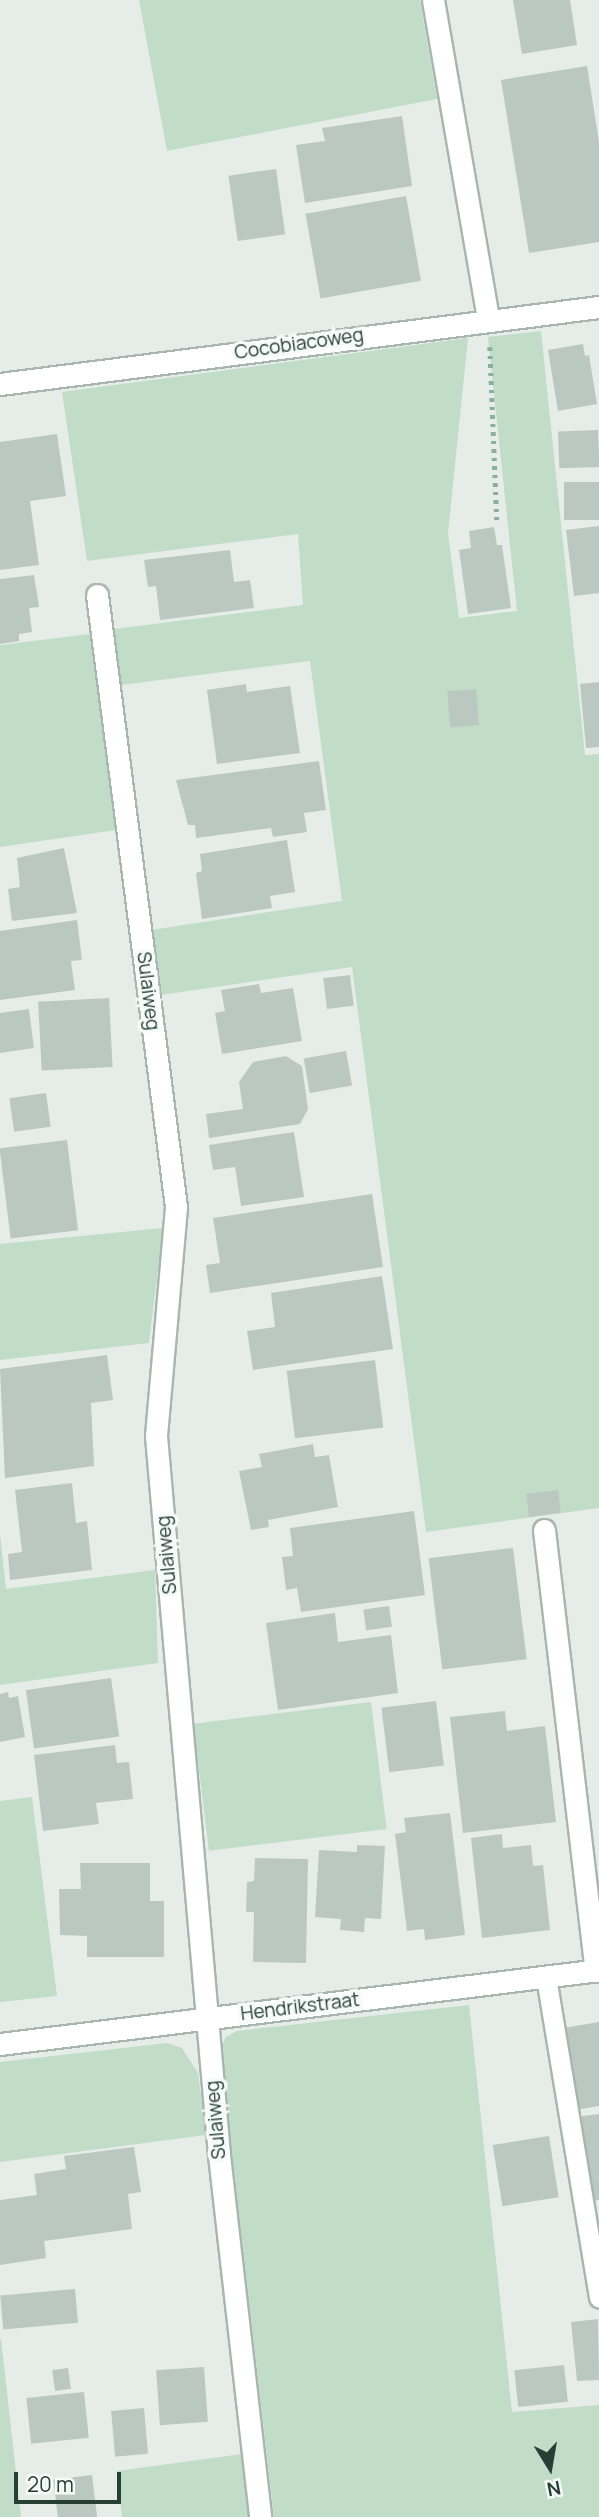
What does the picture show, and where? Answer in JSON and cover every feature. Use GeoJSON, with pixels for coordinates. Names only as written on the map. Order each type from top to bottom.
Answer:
{"type":"FeatureCollection","features":[{"type":"Feature","properties":{"kind":"street"},"geometry":{"type":"LineString","coordinates":[[433,0],[488,319]]}},
{"type":"Feature","properties":{"kind":"street","name":"Cocobiacoweg"},"geometry":{"type":"LineString","coordinates":[[0,384],[488,319],[599,307]]}},
{"type":"Feature","properties":{"kind":"street","name":"Sulaiweg"},"geometry":{"type":"LineString","coordinates":[[97,595],[176,1207],[156,1436],[208,2018],[260,2517]]}},
{"type":"Feature","properties":{"kind":"street"},"geometry":{"type":"LineString","coordinates":[[544,1530],[597,1970]]}},
{"type":"Feature","properties":{"kind":"street","name":"Hendrikstraat"},"geometry":{"type":"LineString","coordinates":[[0,2044],[597,1970]]}},
{"type":"Feature","properties":{"kind":"lane"},"geometry":{"type":"LineString","coordinates":[[546,1977],[599,2298]]}},
{"type":"Feature","properties":{"kind":"path"},"geometry":{"type":"LineString","coordinates":[[488,319],[496,520]]}},
{"type":"Feature","properties":{"kind":"green space"},"geometry":{"type":"Polygon","coordinates":[[[139,0],[420,0],[437,99],[167,151],[139,0]]]}},
{"type":"Feature","properties":{"kind":"green space"},"geometry":{"type":"Polygon","coordinates":[[[541,331],[585,755],[599,754],[599,1508],[426,1532],[352,967],[161,995],[151,930],[342,901],[310,661],[121,685],[114,629],[303,605],[298,534],[87,561],[62,392],[468,338],[448,533],[459,618],[517,611],[488,337],[541,331]]]}},
{"type":"Feature","properties":{"kind":"green space"},"geometry":{"type":"Polygon","coordinates":[[[90,634],[116,830],[0,847],[0,645],[90,634]]]}},
{"type":"Feature","properties":{"kind":"green space"},"geometry":{"type":"Polygon","coordinates":[[[163,1228],[149,1343],[0,1360],[0,1244],[163,1228]]]}},
{"type":"Feature","properties":{"kind":"green space"},"geometry":{"type":"Polygon","coordinates":[[[0,1534],[6,1589],[155,1570],[158,1663],[0,1685],[0,1534]]]}},
{"type":"Feature","properties":{"kind":"green space"},"geometry":{"type":"Polygon","coordinates":[[[371,1702],[387,1829],[209,1851],[193,1724],[371,1702]]]}},
{"type":"Feature","properties":{"kind":"green space"},"geometry":{"type":"Polygon","coordinates":[[[32,1797],[57,1996],[0,2002],[0,1801],[32,1797]]]}},
{"type":"Feature","properties":{"kind":"green space"},"geometry":{"type":"Polygon","coordinates":[[[469,2005],[512,2412],[599,2405],[599,2517],[274,2517],[220,2049],[226,2037],[237,2031],[469,2005]]]}},
{"type":"Feature","properties":{"kind":"green space"},"geometry":{"type":"Polygon","coordinates":[[[167,2043],[182,2048],[198,2073],[206,2135],[0,2162],[0,2062],[167,2043]]]}},
{"type":"Feature","properties":{"kind":"green space"},"geometry":{"type":"Polygon","coordinates":[[[1,2339],[21,2517],[0,2517],[1,2339]]]}},
{"type":"Feature","properties":{"kind":"green space"},"geometry":{"type":"Polygon","coordinates":[[[242,2454],[249,2517],[122,2517],[117,2471],[242,2454]]]}},
{"type":"Feature","properties":{"kind":"building"},"geometry":{"type":"Polygon","coordinates":[[[513,0],[570,0],[577,45],[522,54],[513,0]]]}},
{"type":"Feature","properties":{"kind":"building"},"geometry":{"type":"Polygon","coordinates":[[[587,66],[599,142],[599,242],[529,253],[501,80],[587,66]]]}},
{"type":"Feature","properties":{"kind":"building"},"geometry":{"type":"Polygon","coordinates":[[[402,116],[412,186],[305,203],[296,145],[325,141],[322,128],[402,116]]]}},
{"type":"Feature","properties":{"kind":"building"},"geometry":{"type":"Polygon","coordinates":[[[276,169],[285,234],[238,241],[228,176],[276,169]]]}},
{"type":"Feature","properties":{"kind":"building"},"geometry":{"type":"Polygon","coordinates":[[[406,196],[421,281],[320,298],[306,214],[406,196]]]}},
{"type":"Feature","properties":{"kind":"building"},"geometry":{"type":"Polygon","coordinates":[[[583,344],[585,356],[589,355],[597,404],[558,411],[548,350],[583,344]]]}},
{"type":"Feature","properties":{"kind":"building"},"geometry":{"type":"Polygon","coordinates":[[[598,430],[599,467],[559,468],[558,431],[598,430]]]}},
{"type":"Feature","properties":{"kind":"building"},"geometry":{"type":"Polygon","coordinates":[[[57,434],[66,496],[30,501],[39,565],[0,570],[0,442],[57,434]]]}},
{"type":"Feature","properties":{"kind":"building"},"geometry":{"type":"Polygon","coordinates":[[[564,482],[599,482],[599,520],[564,520],[564,482]]]}},
{"type":"Feature","properties":{"kind":"building"},"geometry":{"type":"Polygon","coordinates":[[[599,526],[599,593],[574,596],[566,530],[599,526]]]}},
{"type":"Feature","properties":{"kind":"building"},"geometry":{"type":"Polygon","coordinates":[[[494,527],[497,545],[502,545],[511,608],[468,614],[459,550],[471,548],[469,531],[494,527]]]}},
{"type":"Feature","properties":{"kind":"building"},"geometry":{"type":"Polygon","coordinates":[[[230,550],[234,582],[250,580],[254,608],[160,620],[156,586],[148,587],[144,560],[230,550]]]}},
{"type":"Feature","properties":{"kind":"building"},"geometry":{"type":"Polygon","coordinates":[[[34,575],[39,607],[29,608],[32,632],[19,634],[19,641],[0,644],[0,579],[34,575]]]}},
{"type":"Feature","properties":{"kind":"building"},"geometry":{"type":"Polygon","coordinates":[[[599,682],[599,747],[586,748],[580,684],[599,682]]]}},
{"type":"Feature","properties":{"kind":"building"},"geometry":{"type":"Polygon","coordinates":[[[246,684],[247,692],[290,686],[300,753],[217,764],[207,690],[246,684]]]}},
{"type":"Feature","properties":{"kind":"building"},"geometry":{"type":"Polygon","coordinates":[[[476,689],[479,725],[450,727],[447,692],[476,689]]]}},
{"type":"Feature","properties":{"kind":"building"},"geometry":{"type":"Polygon","coordinates":[[[319,761],[326,810],[304,813],[307,832],[273,837],[271,828],[196,838],[195,825],[188,825],[176,780],[319,761]]]}},
{"type":"Feature","properties":{"kind":"building"},"geometry":{"type":"Polygon","coordinates":[[[287,840],[295,892],[270,896],[272,908],[202,919],[196,873],[202,871],[200,854],[287,840]]]}},
{"type":"Feature","properties":{"kind":"building"},"geometry":{"type":"Polygon","coordinates":[[[64,848],[77,913],[12,921],[8,889],[20,887],[17,858],[64,848]]]}},
{"type":"Feature","properties":{"kind":"building"},"geometry":{"type":"Polygon","coordinates":[[[77,920],[82,960],[71,961],[75,990],[0,1000],[0,931],[77,920]]]}},
{"type":"Feature","properties":{"kind":"building"},"geometry":{"type":"Polygon","coordinates":[[[350,975],[354,1006],[327,1009],[323,978],[350,975]]]}},
{"type":"Feature","properties":{"kind":"building"},"geometry":{"type":"Polygon","coordinates":[[[259,984],[261,993],[293,988],[302,1041],[222,1054],[215,1013],[225,1011],[221,990],[259,984]]]}},
{"type":"Feature","properties":{"kind":"building"},"geometry":{"type":"Polygon","coordinates":[[[109,998],[113,1067],[42,1071],[38,1002],[109,998]]]}},
{"type":"Feature","properties":{"kind":"building"},"geometry":{"type":"Polygon","coordinates":[[[29,1009],[34,1048],[0,1053],[0,1013],[29,1009]]]}},
{"type":"Feature","properties":{"kind":"building"},"geometry":{"type":"Polygon","coordinates":[[[346,1051],[352,1085],[310,1093],[304,1058],[346,1051]]]}},
{"type":"Feature","properties":{"kind":"building"},"geometry":{"type":"Polygon","coordinates":[[[286,1056],[302,1066],[308,1109],[300,1124],[209,1138],[206,1114],[243,1109],[239,1082],[253,1062],[286,1056]]]}},
{"type":"Feature","properties":{"kind":"building"},"geometry":{"type":"Polygon","coordinates":[[[46,1093],[51,1127],[14,1132],[9,1098],[46,1093]]]}},
{"type":"Feature","properties":{"kind":"building"},"geometry":{"type":"Polygon","coordinates":[[[294,1132],[304,1197],[241,1206],[235,1167],[213,1170],[209,1145],[294,1132]]]}},
{"type":"Feature","properties":{"kind":"building"},"geometry":{"type":"Polygon","coordinates":[[[67,1140],[78,1230],[11,1239],[0,1148],[67,1140]]]}},
{"type":"Feature","properties":{"kind":"building"},"geometry":{"type":"Polygon","coordinates":[[[372,1194],[383,1267],[210,1293],[206,1265],[220,1263],[213,1218],[372,1194]]]}},
{"type":"Feature","properties":{"kind":"building"},"geometry":{"type":"Polygon","coordinates":[[[382,1276],[393,1349],[253,1370],[247,1331],[275,1327],[271,1293],[382,1276]]]}},
{"type":"Feature","properties":{"kind":"building"},"geometry":{"type":"Polygon","coordinates":[[[107,1355],[113,1400],[91,1403],[94,1466],[5,1478],[0,1369],[107,1355]]]}},
{"type":"Feature","properties":{"kind":"building"},"geometry":{"type":"Polygon","coordinates":[[[375,1360],[383,1427],[295,1438],[287,1371],[375,1360]]]}},
{"type":"Feature","properties":{"kind":"building"},"geometry":{"type":"Polygon","coordinates":[[[313,1444],[315,1457],[329,1455],[338,1507],[268,1520],[269,1527],[251,1530],[239,1471],[262,1467],[259,1454],[313,1444]]]}},
{"type":"Feature","properties":{"kind":"building"},"geometry":{"type":"Polygon","coordinates":[[[72,1483],[76,1523],[87,1521],[92,1570],[10,1580],[8,1554],[22,1552],[15,1490],[72,1483]]]}},
{"type":"Feature","properties":{"kind":"building"},"geometry":{"type":"Polygon","coordinates":[[[558,1490],[561,1513],[529,1517],[526,1494],[558,1490]]]}},
{"type":"Feature","properties":{"kind":"building"},"geometry":{"type":"Polygon","coordinates":[[[414,1511],[425,1595],[301,1612],[297,1588],[286,1590],[282,1557],[293,1556],[290,1528],[414,1511]]]}},
{"type":"Feature","properties":{"kind":"building"},"geometry":{"type":"Polygon","coordinates":[[[513,1548],[527,1659],[442,1670],[429,1558],[513,1548]]]}},
{"type":"Feature","properties":{"kind":"building"},"geometry":{"type":"Polygon","coordinates":[[[389,1606],[392,1627],[366,1630],[363,1610],[389,1606]]]}},
{"type":"Feature","properties":{"kind":"building"},"geometry":{"type":"Polygon","coordinates":[[[335,1613],[338,1642],[391,1635],[398,1693],[278,1710],[266,1623],[335,1613]]]}},
{"type":"Feature","properties":{"kind":"building"},"geometry":{"type":"Polygon","coordinates":[[[111,1678],[119,1736],[34,1748],[26,1690],[111,1678]]]}},
{"type":"Feature","properties":{"kind":"building"},"geometry":{"type":"Polygon","coordinates":[[[8,1692],[9,1698],[18,1696],[25,1737],[0,1742],[0,1694],[8,1692]]]}},
{"type":"Feature","properties":{"kind":"building"},"geometry":{"type":"Polygon","coordinates":[[[436,1701],[444,1766],[389,1772],[381,1708],[436,1701]]]}},
{"type":"Feature","properties":{"kind":"building"},"geometry":{"type":"Polygon","coordinates":[[[505,1711],[507,1731],[545,1726],[556,1822],[463,1833],[450,1717],[505,1711]]]}},
{"type":"Feature","properties":{"kind":"building"},"geometry":{"type":"Polygon","coordinates":[[[115,1745],[117,1763],[129,1762],[133,1799],[96,1803],[99,1824],[43,1831],[34,1755],[115,1745]]]}},
{"type":"Feature","properties":{"kind":"building"},"geometry":{"type":"Polygon","coordinates":[[[450,1813],[465,1935],[425,1940],[424,1929],[407,1931],[395,1834],[406,1832],[404,1818],[450,1813]]]}},
{"type":"Feature","properties":{"kind":"building"},"geometry":{"type":"Polygon","coordinates":[[[502,1834],[503,1848],[531,1845],[533,1866],[543,1865],[550,1930],[482,1938],[471,1838],[502,1834]]]}},
{"type":"Feature","properties":{"kind":"building"},"geometry":{"type":"Polygon","coordinates":[[[357,1845],[385,1846],[381,1919],[365,1918],[364,1932],[340,1930],[341,1919],[315,1917],[319,1850],[357,1852],[357,1845]]]}},
{"type":"Feature","properties":{"kind":"building"},"geometry":{"type":"Polygon","coordinates":[[[255,1858],[308,1859],[306,1963],[253,1962],[254,1912],[246,1912],[247,1882],[254,1881],[255,1858]]]}},
{"type":"Feature","properties":{"kind":"building"},"geometry":{"type":"Polygon","coordinates":[[[80,1863],[150,1863],[150,1901],[164,1901],[164,1957],[87,1957],[87,1936],[60,1935],[59,1889],[81,1889],[80,1863]]]}},
{"type":"Feature","properties":{"kind":"building"},"geometry":{"type":"Polygon","coordinates":[[[599,2022],[599,2106],[575,2110],[563,2028],[599,2022]]]}},
{"type":"Feature","properties":{"kind":"building"},"geometry":{"type":"Polygon","coordinates":[[[599,2114],[599,2200],[585,2202],[575,2117],[599,2114]]]}},
{"type":"Feature","properties":{"kind":"building"},"geometry":{"type":"Polygon","coordinates":[[[549,2136],[559,2197],[502,2206],[493,2145],[549,2136]]]}},
{"type":"Feature","properties":{"kind":"building"},"geometry":{"type":"Polygon","coordinates":[[[134,2147],[141,2192],[128,2194],[132,2229],[44,2241],[46,2258],[0,2265],[0,2200],[37,2195],[34,2174],[66,2169],[64,2156],[134,2147]]]}},
{"type":"Feature","properties":{"kind":"building"},"geometry":{"type":"Polygon","coordinates":[[[75,2289],[78,2323],[3,2329],[0,2296],[75,2289]]]}},
{"type":"Feature","properties":{"kind":"building"},"geometry":{"type":"Polygon","coordinates":[[[598,2319],[599,2380],[577,2381],[571,2322],[598,2319]]]}},
{"type":"Feature","properties":{"kind":"building"},"geometry":{"type":"Polygon","coordinates":[[[564,2365],[568,2402],[518,2407],[514,2370],[564,2365]]]}},
{"type":"Feature","properties":{"kind":"building"},"geometry":{"type":"Polygon","coordinates":[[[204,2367],[208,2422],[160,2425],[156,2370],[204,2367]]]}},
{"type":"Feature","properties":{"kind":"building"},"geometry":{"type":"Polygon","coordinates":[[[68,2368],[71,2389],[55,2391],[52,2370],[68,2368]]]}},
{"type":"Feature","properties":{"kind":"building"},"geometry":{"type":"Polygon","coordinates":[[[84,2392],[89,2438],[31,2444],[26,2398],[84,2392]]]}},
{"type":"Feature","properties":{"kind":"building"},"geometry":{"type":"Polygon","coordinates":[[[144,2408],[148,2454],[115,2457],[111,2411],[144,2408]]]}},
{"type":"Feature","properties":{"kind":"building"},"geometry":{"type":"Polygon","coordinates":[[[92,2475],[97,2517],[58,2517],[53,2480],[92,2475]]]}}]}
